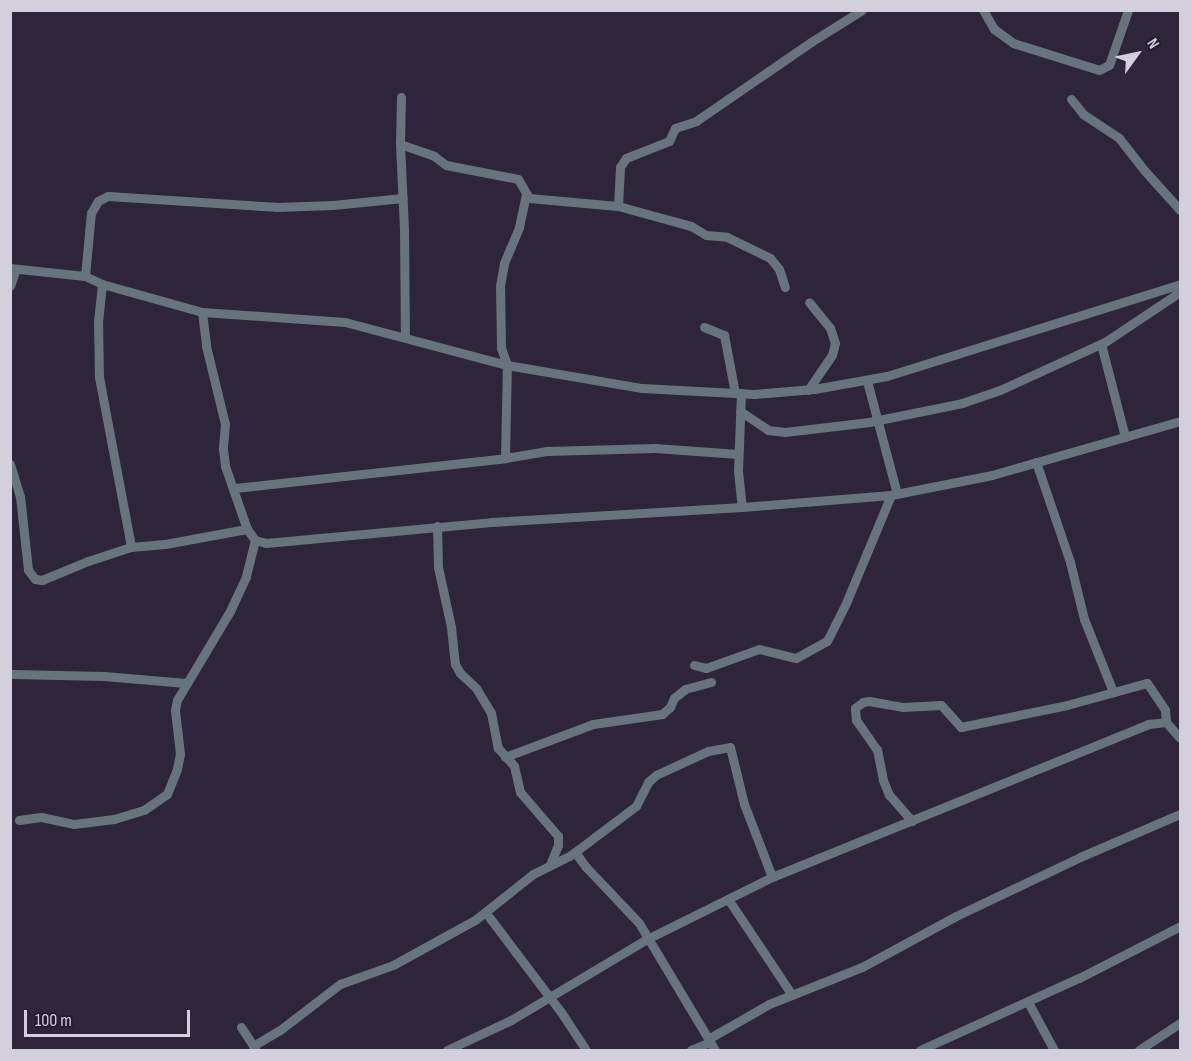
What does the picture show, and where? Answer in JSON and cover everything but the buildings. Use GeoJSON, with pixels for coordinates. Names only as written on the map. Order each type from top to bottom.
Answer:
{"type":"FeatureCollection","features":[{"type":"Feature","properties":{"kind":"street"},"geometry":{"type":"LineString","coordinates":[[618,206],[620,168],[626,158],[669,141],[675,128],[696,121],[862,10]]}},
{"type":"Feature","properties":{"kind":"street"},"geometry":{"type":"LineString","coordinates":[[983,10],[994,29],[1013,43],[1099,70],[1109,65],[1128,10]]}},
{"type":"Feature","properties":{"kind":"street"},"geometry":{"type":"LineString","coordinates":[[401,97],[405,336]]}},
{"type":"Feature","properties":{"kind":"street"},"geometry":{"type":"LineString","coordinates":[[1071,99],[1083,114],[1119,138],[1180,210]]}},
{"type":"Feature","properties":{"kind":"street"},"geometry":{"type":"LineString","coordinates":[[400,144],[434,156],[446,165],[518,179],[522,182],[526,195],[519,227],[504,263],[501,286],[501,348],[507,365],[505,458]]}},
{"type":"Feature","properties":{"kind":"street"},"geometry":{"type":"LineString","coordinates":[[526,195],[618,206],[691,226],[706,236],[728,237],[746,244],[776,264],[785,287]]}},
{"type":"Feature","properties":{"kind":"street"},"geometry":{"type":"LineString","coordinates":[[85,276],[91,213],[98,201],[108,196],[276,207],[333,205],[403,198]]}},
{"type":"Feature","properties":{"kind":"street"},"geometry":{"type":"LineString","coordinates":[[10,286],[13,268],[85,276],[102,284],[202,312],[345,322],[405,336],[507,365],[642,388],[738,393],[808,390],[867,381],[1180,284]]}},
{"type":"Feature","properties":{"kind":"street"},"geometry":{"type":"LineString","coordinates":[[102,284],[98,320],[99,377],[131,547]]}},
{"type":"Feature","properties":{"kind":"street"},"geometry":{"type":"LineString","coordinates":[[740,411],[774,433],[877,420],[962,403],[1000,390],[1101,344],[1180,292]]}},
{"type":"Feature","properties":{"kind":"street"},"geometry":{"type":"LineString","coordinates":[[808,390],[832,355],[835,343],[830,328],[809,302]]}},
{"type":"Feature","properties":{"kind":"street"},"geometry":{"type":"LineString","coordinates":[[202,312],[214,380],[224,417],[224,461],[247,529],[255,540],[279,543],[437,526],[742,507],[894,494],[971,480],[1180,421]]}},
{"type":"Feature","properties":{"kind":"street"},"geometry":{"type":"LineString","coordinates":[[704,327],[724,335],[738,393],[740,411],[738,454],[742,507]]}},
{"type":"Feature","properties":{"kind":"street"},"geometry":{"type":"LineString","coordinates":[[1101,344],[1125,437]]}},
{"type":"Feature","properties":{"kind":"street"},"geometry":{"type":"LineString","coordinates":[[694,665],[706,668],[759,649],[796,658],[827,641],[894,494],[867,381]]}},
{"type":"Feature","properties":{"kind":"street"},"geometry":{"type":"LineString","coordinates":[[235,488],[505,458],[547,451],[655,448],[738,454]]}},
{"type":"Feature","properties":{"kind":"street"},"geometry":{"type":"LineString","coordinates":[[1036,462],[1068,555],[1084,619],[1113,692]]}},
{"type":"Feature","properties":{"kind":"street"},"geometry":{"type":"LineString","coordinates":[[10,464],[20,496],[28,570],[31,576],[42,580],[87,561],[131,547],[165,544],[247,529]]}},
{"type":"Feature","properties":{"kind":"street"},"geometry":{"type":"LineString","coordinates":[[437,526],[438,567],[451,627],[455,664],[460,673],[476,688],[488,708],[498,748],[514,766],[520,792],[558,836],[558,845],[550,865]]}},
{"type":"Feature","properties":{"kind":"street"},"geometry":{"type":"LineString","coordinates":[[19,820],[41,817],[65,823],[90,823],[132,814],[161,798],[170,789],[177,769],[181,744],[175,710],[186,683],[230,611],[246,576],[255,540]]}},
{"type":"Feature","properties":{"kind":"street"},"geometry":{"type":"LineString","coordinates":[[13,674],[104,676],[186,683]]}},
{"type":"Feature","properties":{"kind":"street"},"geometry":{"type":"LineString","coordinates":[[505,757],[593,724],[662,714],[670,707],[674,698],[685,689],[711,682]]}},
{"type":"Feature","properties":{"kind":"street"},"geometry":{"type":"LineString","coordinates":[[912,821],[895,804],[885,787],[877,750],[856,720],[855,708],[859,705],[869,701],[903,707],[941,705],[960,727],[1067,705],[1147,684],[1165,710],[1166,722],[1180,738]]}},
{"type":"Feature","properties":{"kind":"street"},"geometry":{"type":"LineString","coordinates":[[452,1049],[500,1026],[647,939],[772,877],[1131,730],[1166,722]]}},
{"type":"Feature","properties":{"kind":"street"},"geometry":{"type":"LineString","coordinates":[[241,1027],[255,1048],[340,984],[416,954],[486,913],[533,874],[575,852],[636,806],[648,782],[656,775],[692,757],[728,746],[733,756],[740,793],[752,830],[772,877]]}},
{"type":"Feature","properties":{"kind":"street"},"geometry":{"type":"LineString","coordinates":[[691,1050],[711,1044],[769,1004],[862,967],[956,916],[1080,857],[1180,814]]}},
{"type":"Feature","properties":{"kind":"street"},"geometry":{"type":"LineString","coordinates":[[575,852],[591,873],[639,923],[682,999],[711,1044]]}},
{"type":"Feature","properties":{"kind":"street"},"geometry":{"type":"LineString","coordinates":[[728,899],[792,995]]}},
{"type":"Feature","properties":{"kind":"street"},"geometry":{"type":"LineString","coordinates":[[486,913],[549,995],[586,1050]]}},
{"type":"Feature","properties":{"kind":"street"},"geometry":{"type":"LineString","coordinates":[[920,1050],[1028,1002],[1180,926]]}},
{"type":"Feature","properties":{"kind":"street"},"geometry":{"type":"LineString","coordinates":[[1028,1002],[1054,1050]]}},
{"type":"Feature","properties":{"kind":"street"},"geometry":{"type":"LineString","coordinates":[[1139,1050],[1180,1023]]}}]}
